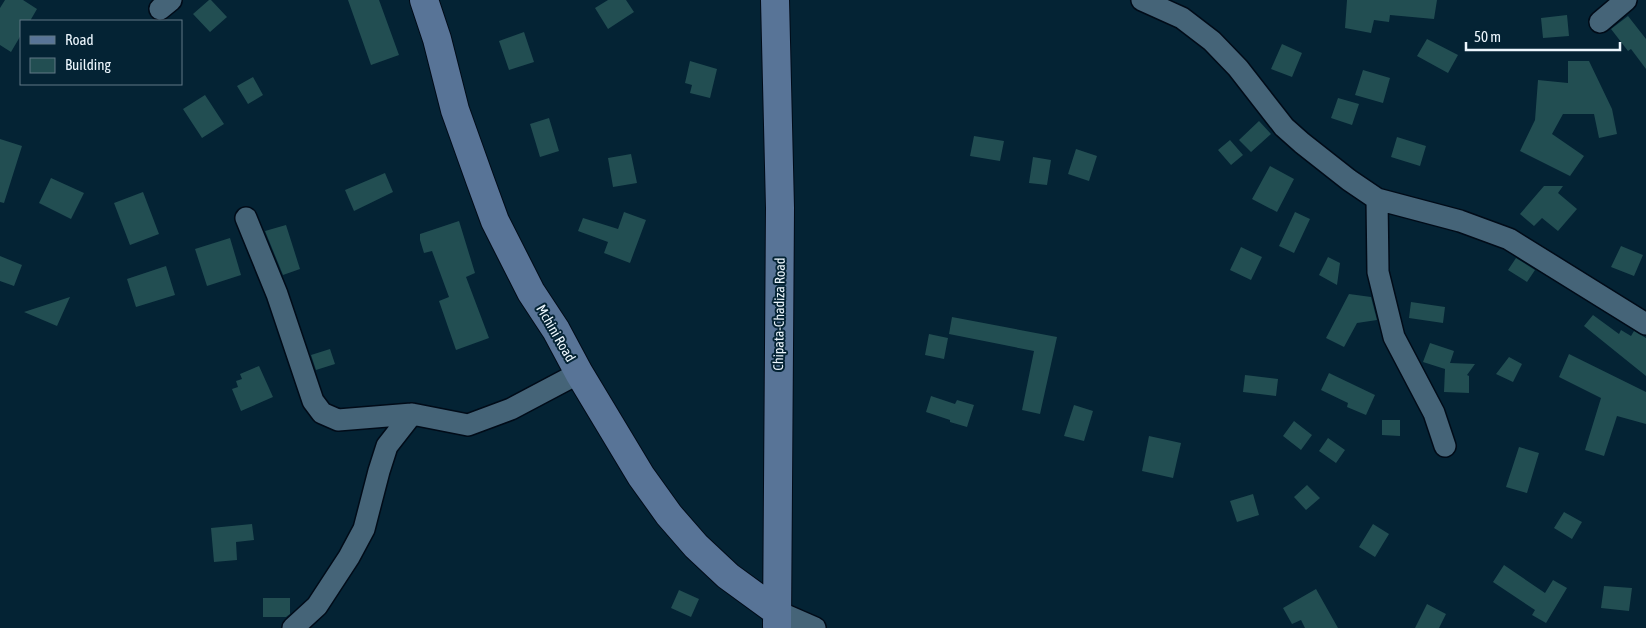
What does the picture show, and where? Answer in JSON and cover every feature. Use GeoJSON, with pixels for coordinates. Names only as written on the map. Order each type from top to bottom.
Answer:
{"type":"FeatureCollection","features":[{"type":"Feature","properties":{"kind":"street","name":"Mchini Road"},"geometry":{"type":"LineString","coordinates":[[424,0],[437,39],[455,110],[495,221],[531,292],[556,330],[579,373],[641,476],[669,516],[696,546],[777,620]]}},
{"type":"Feature","properties":{"kind":"street","name":"Chipata-Chadiza Road"},"geometry":{"type":"LineString","coordinates":[[775,0],[780,208],[777,620]]}},
{"type":"Feature","properties":{"kind":"street"},"geometry":{"type":"LineString","coordinates":[[1142,0],[1182,18],[1212,41],[1238,68],[1284,127],[1349,180],[1377,199],[1460,221],[1509,239],[1646,324]]}},
{"type":"Feature","properties":{"kind":"street"},"geometry":{"type":"LineString","coordinates":[[1600,22],[1626,0]]}},
{"type":"Feature","properties":{"kind":"street"},"geometry":{"type":"LineString","coordinates":[[1377,199],[1378,272],[1394,336],[1434,413],[1445,446]]}},
{"type":"Feature","properties":{"kind":"street"},"geometry":{"type":"LineString","coordinates":[[246,218],[278,294],[313,401],[322,414],[338,420],[412,414],[468,425],[511,409],[579,373]]}},
{"type":"Feature","properties":{"kind":"street"},"geometry":{"type":"LineString","coordinates":[[294,628],[317,606],[349,557],[364,529],[387,446],[412,414]]}},
{"type":"Feature","properties":{"kind":"street"},"geometry":{"type":"LineString","coordinates":[[777,620],[815,628]]}},
{"type":"Feature","properties":{"kind":"building"},"geometry":{"type":"Polygon","coordinates":[[[5,0],[23,0],[37,9],[31,20],[20,20],[20,37],[11,52],[0,45],[0,8],[5,0]]]}},
{"type":"Feature","properties":{"kind":"building"},"geometry":{"type":"Polygon","coordinates":[[[209,0],[227,17],[210,32],[193,14],[209,0]]]}},
{"type":"Feature","properties":{"kind":"building"},"geometry":{"type":"Polygon","coordinates":[[[348,0],[379,0],[399,55],[371,65],[348,0]]]}},
{"type":"Feature","properties":{"kind":"building"},"geometry":{"type":"Polygon","coordinates":[[[608,0],[626,0],[634,12],[608,29],[595,8],[608,0]]]}},
{"type":"Feature","properties":{"kind":"building"},"geometry":{"type":"Polygon","coordinates":[[[1347,0],[1437,0],[1434,19],[1390,15],[1389,22],[1374,20],[1371,33],[1345,28],[1347,0]]]}},
{"type":"Feature","properties":{"kind":"building"},"geometry":{"type":"Polygon","coordinates":[[[1567,15],[1569,36],[1543,38],[1541,18],[1567,15]]]}},
{"type":"Feature","properties":{"kind":"building"},"geometry":{"type":"Polygon","coordinates":[[[1628,16],[1646,39],[1646,69],[1631,49],[1628,51],[1611,29],[1628,16]]]}},
{"type":"Feature","properties":{"kind":"building"},"geometry":{"type":"Polygon","coordinates":[[[524,32],[534,62],[509,70],[499,41],[524,32]]]}},
{"type":"Feature","properties":{"kind":"building"},"geometry":{"type":"Polygon","coordinates":[[[1427,39],[1458,55],[1448,73],[1417,56],[1427,39]]]}},
{"type":"Feature","properties":{"kind":"building"},"geometry":{"type":"Polygon","coordinates":[[[1282,44],[1302,53],[1292,77],[1271,69],[1282,44]]]}},
{"type":"Feature","properties":{"kind":"building"},"geometry":{"type":"Polygon","coordinates":[[[690,61],[717,69],[710,98],[690,93],[692,85],[685,83],[690,61]]]}},
{"type":"Feature","properties":{"kind":"building"},"geometry":{"type":"Polygon","coordinates":[[[1568,61],[1589,61],[1612,109],[1617,134],[1599,138],[1594,114],[1563,114],[1552,134],[1584,156],[1570,176],[1520,151],[1535,120],[1538,80],[1568,83],[1568,61]]]}},
{"type":"Feature","properties":{"kind":"building"},"geometry":{"type":"Polygon","coordinates":[[[1363,70],[1390,78],[1383,103],[1355,95],[1363,70]]]}},
{"type":"Feature","properties":{"kind":"building"},"geometry":{"type":"Polygon","coordinates":[[[253,77],[263,95],[248,104],[237,86],[253,77]]]}},
{"type":"Feature","properties":{"kind":"building"},"geometry":{"type":"Polygon","coordinates":[[[205,95],[224,124],[202,138],[183,109],[205,95]]]}},
{"type":"Feature","properties":{"kind":"building"},"geometry":{"type":"Polygon","coordinates":[[[1338,98],[1359,104],[1352,125],[1331,118],[1338,98]]]}},
{"type":"Feature","properties":{"kind":"building"},"geometry":{"type":"Polygon","coordinates":[[[549,118],[559,151],[540,157],[530,124],[549,118]]]}},
{"type":"Feature","properties":{"kind":"building"},"geometry":{"type":"Polygon","coordinates":[[[1259,121],[1271,134],[1251,152],[1239,140],[1259,121]]]}},
{"type":"Feature","properties":{"kind":"building"},"geometry":{"type":"Polygon","coordinates":[[[974,136],[1004,141],[1000,161],[970,156],[974,136]]]}},
{"type":"Feature","properties":{"kind":"building"},"geometry":{"type":"Polygon","coordinates":[[[1397,137],[1426,146],[1420,166],[1391,157],[1397,137]]]}},
{"type":"Feature","properties":{"kind":"building"},"geometry":{"type":"Polygon","coordinates":[[[0,139],[22,146],[4,203],[0,202],[0,139]]]}},
{"type":"Feature","properties":{"kind":"building"},"geometry":{"type":"Polygon","coordinates":[[[1230,140],[1243,155],[1231,165],[1218,150],[1230,140]]]}},
{"type":"Feature","properties":{"kind":"building"},"geometry":{"type":"Polygon","coordinates":[[[1076,149],[1097,156],[1089,181],[1068,174],[1076,149]]]}},
{"type":"Feature","properties":{"kind":"building"},"geometry":{"type":"Polygon","coordinates":[[[631,154],[637,183],[613,187],[608,158],[631,154]]]}},
{"type":"Feature","properties":{"kind":"building"},"geometry":{"type":"Polygon","coordinates":[[[1033,157],[1051,160],[1047,185],[1029,183],[1033,157]]]}},
{"type":"Feature","properties":{"kind":"building"},"geometry":{"type":"Polygon","coordinates":[[[1270,166],[1294,179],[1277,212],[1252,199],[1270,166]]]}},
{"type":"Feature","properties":{"kind":"building"},"geometry":{"type":"Polygon","coordinates":[[[385,173],[393,192],[354,211],[345,190],[385,173]]]}},
{"type":"Feature","properties":{"kind":"building"},"geometry":{"type":"Polygon","coordinates":[[[51,178],[84,193],[71,219],[39,203],[51,178]]]}},
{"type":"Feature","properties":{"kind":"building"},"geometry":{"type":"Polygon","coordinates":[[[1544,186],[1563,186],[1558,193],[1577,209],[1558,231],[1542,218],[1534,226],[1520,214],[1544,186]]]}},
{"type":"Feature","properties":{"kind":"building"},"geometry":{"type":"Polygon","coordinates":[[[143,192],[159,234],[130,245],[114,203],[143,192]]]}},
{"type":"Feature","properties":{"kind":"building"},"geometry":{"type":"Polygon","coordinates":[[[624,212],[646,220],[630,263],[604,253],[608,242],[578,231],[583,218],[618,229],[624,212]]]}},
{"type":"Feature","properties":{"kind":"building"},"geometry":{"type":"Polygon","coordinates":[[[1295,212],[1310,219],[1294,253],[1279,246],[1295,212]]]}},
{"type":"Feature","properties":{"kind":"building"},"geometry":{"type":"Polygon","coordinates":[[[459,221],[475,273],[466,277],[489,338],[456,350],[439,301],[449,297],[432,251],[424,253],[420,234],[459,221]]]}},
{"type":"Feature","properties":{"kind":"building"},"geometry":{"type":"Polygon","coordinates":[[[286,225],[300,269],[283,275],[265,231],[286,225]]]}},
{"type":"Feature","properties":{"kind":"building"},"geometry":{"type":"Polygon","coordinates":[[[230,238],[241,275],[207,286],[195,249],[230,238]]]}},
{"type":"Feature","properties":{"kind":"building"},"geometry":{"type":"Polygon","coordinates":[[[1621,246],[1643,255],[1634,276],[1611,267],[1621,246]]]}},
{"type":"Feature","properties":{"kind":"building"},"geometry":{"type":"Polygon","coordinates":[[[1241,247],[1262,257],[1251,280],[1230,270],[1241,247]]]}},
{"type":"Feature","properties":{"kind":"building"},"geometry":{"type":"Polygon","coordinates":[[[0,256],[22,265],[14,286],[0,281],[0,256]]]}},
{"type":"Feature","properties":{"kind":"building"},"geometry":{"type":"Polygon","coordinates":[[[1328,257],[1340,263],[1337,285],[1319,275],[1328,257]]]}},
{"type":"Feature","properties":{"kind":"building"},"geometry":{"type":"Polygon","coordinates":[[[1516,258],[1535,270],[1527,282],[1508,270],[1516,258]]]}},
{"type":"Feature","properties":{"kind":"building"},"geometry":{"type":"Polygon","coordinates":[[[166,266],[175,295],[136,307],[127,279],[166,266]]]}},
{"type":"Feature","properties":{"kind":"building"},"geometry":{"type":"Polygon","coordinates":[[[1349,294],[1371,297],[1377,320],[1357,323],[1344,347],[1326,338],[1349,294]]]}},
{"type":"Feature","properties":{"kind":"building"},"geometry":{"type":"Polygon","coordinates":[[[70,297],[57,326],[24,312],[70,297]]]}},
{"type":"Feature","properties":{"kind":"building"},"geometry":{"type":"Polygon","coordinates":[[[1411,302],[1445,307],[1443,323],[1409,318],[1411,302]]]}},
{"type":"Feature","properties":{"kind":"building"},"geometry":{"type":"Polygon","coordinates":[[[1593,315],[1619,334],[1621,330],[1631,336],[1634,331],[1646,338],[1646,376],[1584,326],[1593,315]]]}},
{"type":"Feature","properties":{"kind":"building"},"geometry":{"type":"Polygon","coordinates":[[[952,317],[1057,337],[1040,414],[1022,410],[1034,351],[949,334],[952,317]]]}},
{"type":"Feature","properties":{"kind":"building"},"geometry":{"type":"Polygon","coordinates":[[[929,334],[948,338],[944,359],[925,355],[929,334]]]}},
{"type":"Feature","properties":{"kind":"building"},"geometry":{"type":"Polygon","coordinates":[[[1430,343],[1454,351],[1450,363],[1475,364],[1467,375],[1469,376],[1469,393],[1444,392],[1445,369],[1423,362],[1430,343]]]}},
{"type":"Feature","properties":{"kind":"building"},"geometry":{"type":"Polygon","coordinates":[[[330,349],[335,364],[316,370],[311,355],[330,349]]]}},
{"type":"Feature","properties":{"kind":"building"},"geometry":{"type":"Polygon","coordinates":[[[1569,354],[1646,392],[1646,424],[1617,416],[1604,456],[1585,450],[1601,398],[1559,377],[1569,354]]]}},
{"type":"Feature","properties":{"kind":"building"},"geometry":{"type":"Polygon","coordinates":[[[1509,357],[1522,364],[1513,382],[1496,374],[1509,357]]]}},
{"type":"Feature","properties":{"kind":"building"},"geometry":{"type":"Polygon","coordinates":[[[259,366],[273,397],[241,411],[232,389],[238,387],[236,381],[242,379],[240,374],[259,366]]]}},
{"type":"Feature","properties":{"kind":"building"},"geometry":{"type":"Polygon","coordinates":[[[1329,373],[1375,395],[1366,415],[1347,407],[1348,403],[1321,390],[1329,373]]]}},
{"type":"Feature","properties":{"kind":"building"},"geometry":{"type":"Polygon","coordinates":[[[1245,375],[1278,379],[1276,396],[1243,392],[1245,375]]]}},
{"type":"Feature","properties":{"kind":"building"},"geometry":{"type":"Polygon","coordinates":[[[931,396],[955,404],[957,400],[974,405],[967,427],[926,412],[931,396]]]}},
{"type":"Feature","properties":{"kind":"building"},"geometry":{"type":"Polygon","coordinates":[[[1074,405],[1093,411],[1084,441],[1064,436],[1074,405]]]}},
{"type":"Feature","properties":{"kind":"building"},"geometry":{"type":"Polygon","coordinates":[[[1382,420],[1400,420],[1400,436],[1382,435],[1382,420]]]}},
{"type":"Feature","properties":{"kind":"building"},"geometry":{"type":"Polygon","coordinates":[[[1294,421],[1312,435],[1301,450],[1283,436],[1294,421]]]}},
{"type":"Feature","properties":{"kind":"building"},"geometry":{"type":"Polygon","coordinates":[[[1149,436],[1181,443],[1173,478],[1142,471],[1149,436]]]}},
{"type":"Feature","properties":{"kind":"building"},"geometry":{"type":"Polygon","coordinates":[[[1328,438],[1345,450],[1336,463],[1319,451],[1328,438]]]}},
{"type":"Feature","properties":{"kind":"building"},"geometry":{"type":"Polygon","coordinates":[[[1519,447],[1539,453],[1527,493],[1506,487],[1519,447]]]}},
{"type":"Feature","properties":{"kind":"building"},"geometry":{"type":"Polygon","coordinates":[[[1307,485],[1320,498],[1306,510],[1294,497],[1307,485]]]}},
{"type":"Feature","properties":{"kind":"building"},"geometry":{"type":"Polygon","coordinates":[[[1253,494],[1259,515],[1237,522],[1230,501],[1253,494]]]}},
{"type":"Feature","properties":{"kind":"building"},"geometry":{"type":"Polygon","coordinates":[[[1564,512],[1582,522],[1572,539],[1554,528],[1564,512]]]}},
{"type":"Feature","properties":{"kind":"building"},"geometry":{"type":"Polygon","coordinates":[[[252,524],[254,540],[236,542],[237,560],[214,562],[211,528],[252,524]]]}},
{"type":"Feature","properties":{"kind":"building"},"geometry":{"type":"Polygon","coordinates":[[[1373,524],[1389,534],[1375,557],[1359,547],[1373,524]]]}},
{"type":"Feature","properties":{"kind":"building"},"geometry":{"type":"Polygon","coordinates":[[[1504,565],[1545,593],[1553,580],[1567,588],[1546,623],[1532,615],[1535,610],[1493,582],[1504,565]]]}},
{"type":"Feature","properties":{"kind":"building"},"geometry":{"type":"Polygon","coordinates":[[[1604,586],[1632,588],[1629,611],[1601,608],[1604,586]]]}},
{"type":"Feature","properties":{"kind":"building"},"geometry":{"type":"Polygon","coordinates":[[[1316,589],[1338,628],[1305,628],[1301,620],[1292,624],[1283,608],[1316,589]]]}},
{"type":"Feature","properties":{"kind":"building"},"geometry":{"type":"Polygon","coordinates":[[[679,590],[699,599],[691,617],[671,608],[679,590]]]}},
{"type":"Feature","properties":{"kind":"building"},"geometry":{"type":"Polygon","coordinates":[[[263,598],[290,598],[290,614],[286,617],[263,617],[263,598]]]}},
{"type":"Feature","properties":{"kind":"building"},"geometry":{"type":"Polygon","coordinates":[[[1427,604],[1446,614],[1439,628],[1415,628],[1427,604]]]}}]}
